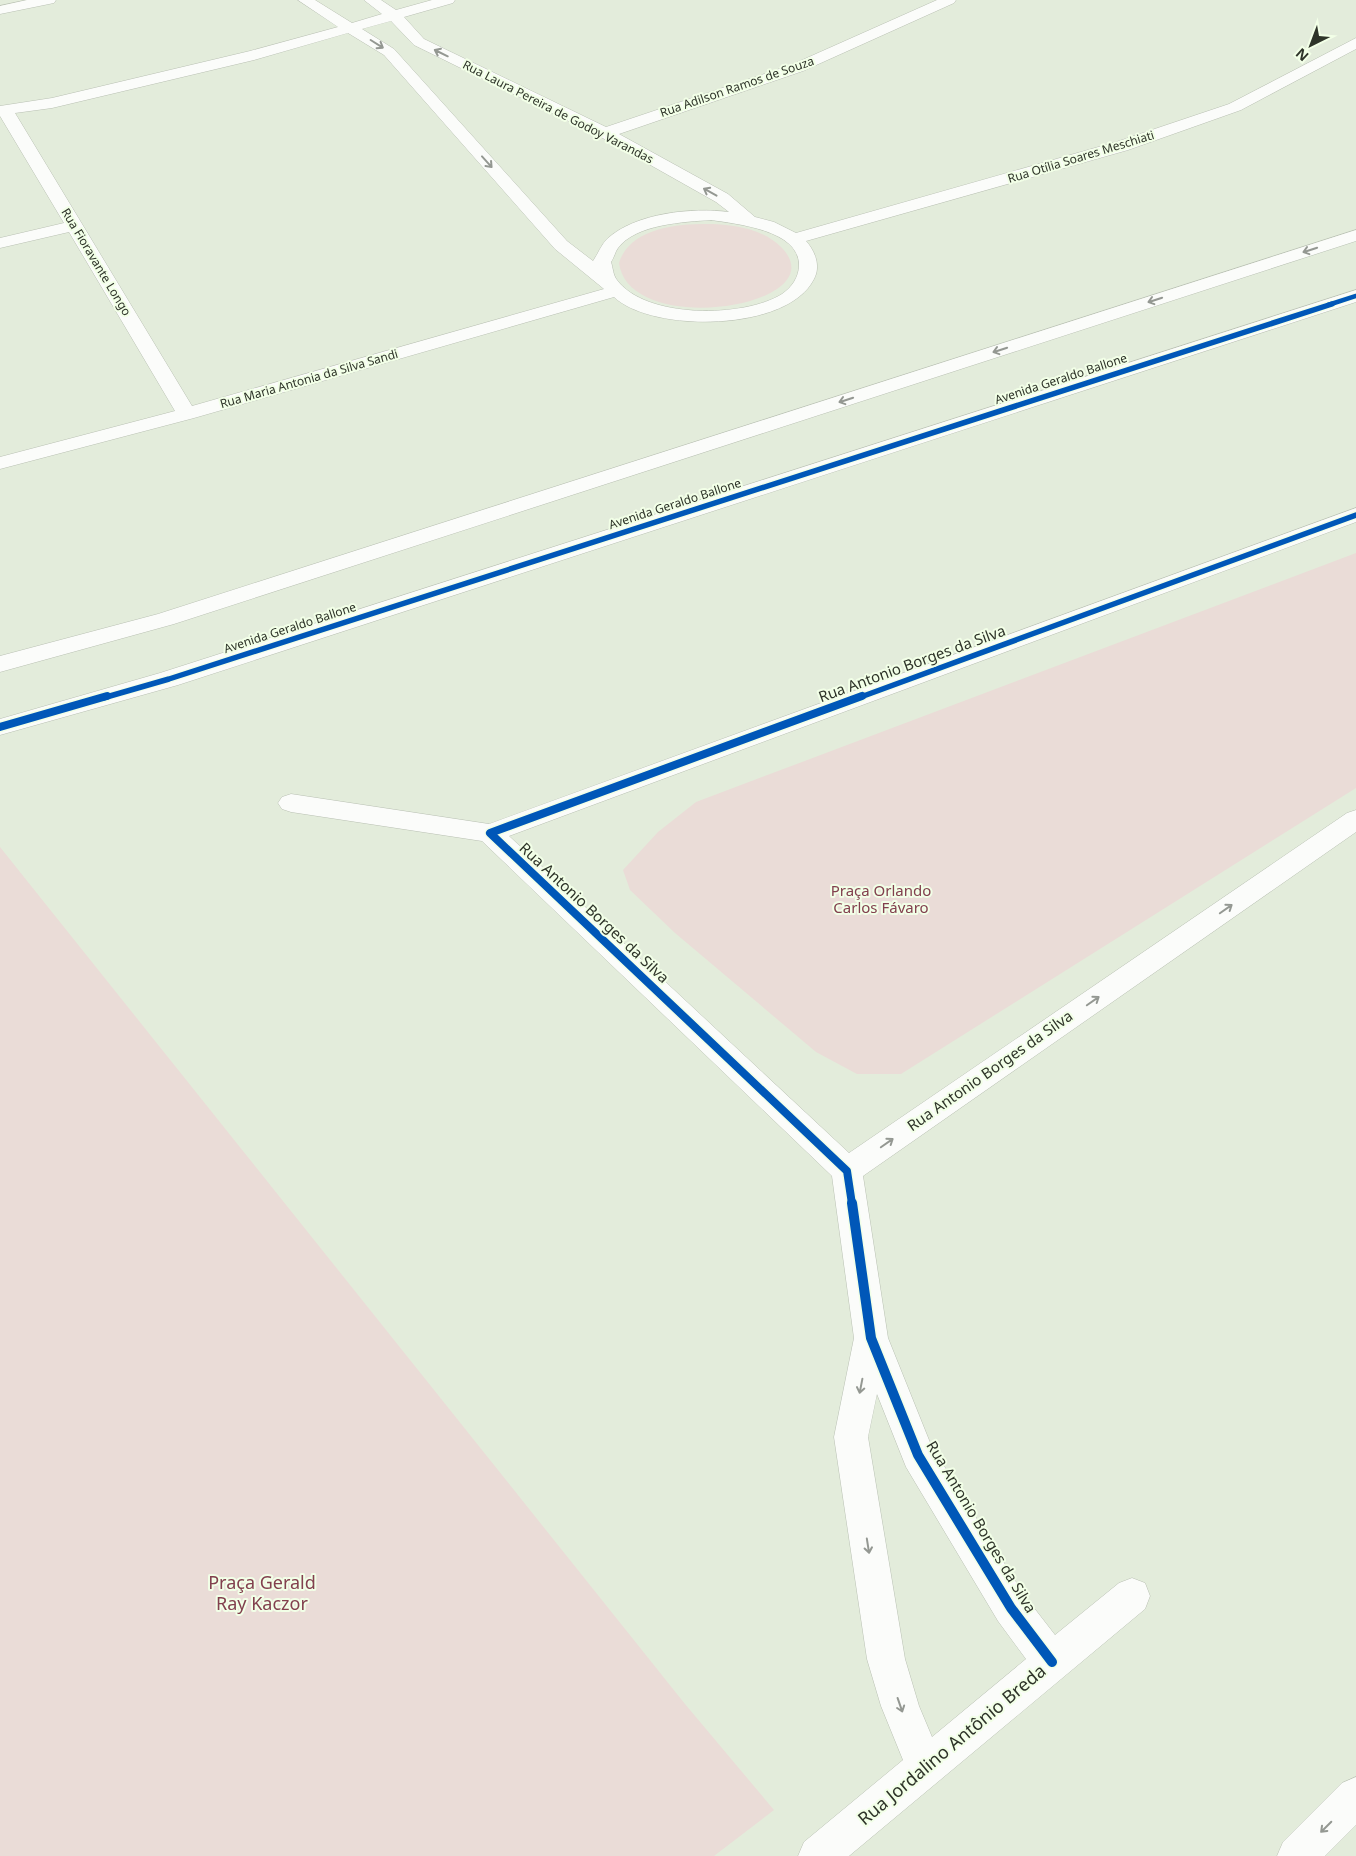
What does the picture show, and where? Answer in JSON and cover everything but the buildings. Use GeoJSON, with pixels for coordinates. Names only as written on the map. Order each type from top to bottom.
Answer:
{"type":"FeatureCollection","features":[{"type":"Feature","properties":{"kind":"street"},"geometry":{"type":"LineString","coordinates":[[0,10],[50,0]]}},
{"type":"Feature","properties":{"kind":"street"},"geometry":{"type":"LineString","coordinates":[[306,0],[389,52],[561,245],[612,286],[637,304],[665,312],[697,317],[731,316],[762,310],[786,299],[803,285],[810,269],[806,253],[793,239],[766,225],[750,220],[711,215],[672,217],[638,227],[613,242],[602,262],[612,286]]}},
{"type":"Feature","properties":{"kind":"street","name":"Rua Laura Pereira de Godoy Varandas"},"geometry":{"type":"LineString","coordinates":[[371,0],[395,16],[419,42],[605,133],[722,198],[750,220]]}},
{"type":"Feature","properties":{"kind":"street"},"geometry":{"type":"LineString","coordinates":[[3,111],[52,103],[254,55],[448,0]]}},
{"type":"Feature","properties":{"kind":"street","name":"Rua Adilson Ramos de Souza"},"geometry":{"type":"LineString","coordinates":[[605,133],[798,68],[949,0]]}},
{"type":"Feature","properties":{"kind":"street","name":"Rua Otília Soares Meschiati"},"geometry":{"type":"LineString","coordinates":[[793,239],[1122,146],[1235,107],[1356,43]]}},
{"type":"Feature","properties":{"kind":"street","name":"Rua Fioravante Longo"},"geometry":{"type":"LineString","coordinates":[[3,111],[187,414]]}},
{"type":"Feature","properties":{"kind":"street"},"geometry":{"type":"LineString","coordinates":[[0,243],[74,226]]}},
{"type":"Feature","properties":{"kind":"street"},"geometry":{"type":"LineString","coordinates":[[0,664],[166,619],[1356,236]]}},
{"type":"Feature","properties":{"kind":"street","name":"Rua Maria Antonia da Silva Sandi"},"geometry":{"type":"LineString","coordinates":[[0,464],[187,414],[612,286]]}},
{"type":"Feature","properties":{"kind":"street","name":"Avenida Geraldo Ballone"},"geometry":{"type":"LineString","coordinates":[[0,727],[178,676],[1356,296]]}},
{"type":"Feature","properties":{"kind":"street","name":"Rua Antonio Borges da Silva"},"geometry":{"type":"LineString","coordinates":[[291,803],[490,833],[1356,515]]}},
{"type":"Feature","properties":{"kind":"street","name":"Rua Antonio Borges da Silva"},"geometry":{"type":"LineString","coordinates":[[847,1170],[1356,819]]}},
{"type":"Feature","properties":{"kind":"street","name":"Rua Antonio Borges da Silva"},"geometry":{"type":"LineString","coordinates":[[490,833],[847,1170],[871,1338],[918,1455],[1011,1608],[1052,1662]]}},
{"type":"Feature","properties":{"kind":"street","name":"Rua Antonio Borges da Silva"},"geometry":{"type":"LineString","coordinates":[[871,1338],[851,1437],[886,1659],[900,1706],[925,1767]]}},
{"type":"Feature","properties":{"kind":"street","name":"Rua Jordalino Antônio Breda"},"geometry":{"type":"LineString","coordinates":[[818,1856],[1132,1596]]}},
{"type":"Feature","properties":{"kind":"street"},"geometry":{"type":"LineString","coordinates":[[1297,1856],[1356,1797]]}},
{"type":"Feature","properties":{"kind":"green space"},"geometry":{"type":"Polygon","coordinates":[[[706,224],[736,226],[756,231],[781,247],[791,268],[782,285],[758,298],[726,306],[690,307],[657,301],[631,287],[619,263],[624,252],[632,243],[643,236],[667,227],[706,224]]]}},
{"type":"Feature","properties":{"kind":"green space","name":"Praça Orlando Carlos Fávaro"},"geometry":{"type":"Polygon","coordinates":[[[1356,553],[1356,788],[901,1074],[857,1074],[816,1052],[675,933],[630,890],[623,870],[658,832],[696,802],[1356,553]]]}},
{"type":"Feature","properties":{"kind":"green space","name":"Praça Gerald Ray Kaczor"},"geometry":{"type":"Polygon","coordinates":[[[0,847],[685,1704],[774,1810],[714,1856],[0,1856],[0,847]]]}},
{"type":"Feature","properties":{"kind":"cycle path"},"geometry":{"type":"LineString","coordinates":[[0,727],[169,679],[1356,296]]}},
{"type":"Feature","properties":{"kind":"cycle path"},"geometry":{"type":"LineString","coordinates":[[1052,1662],[1011,1608],[918,1455],[871,1338],[847,1171],[490,833],[1356,515]]}}]}
